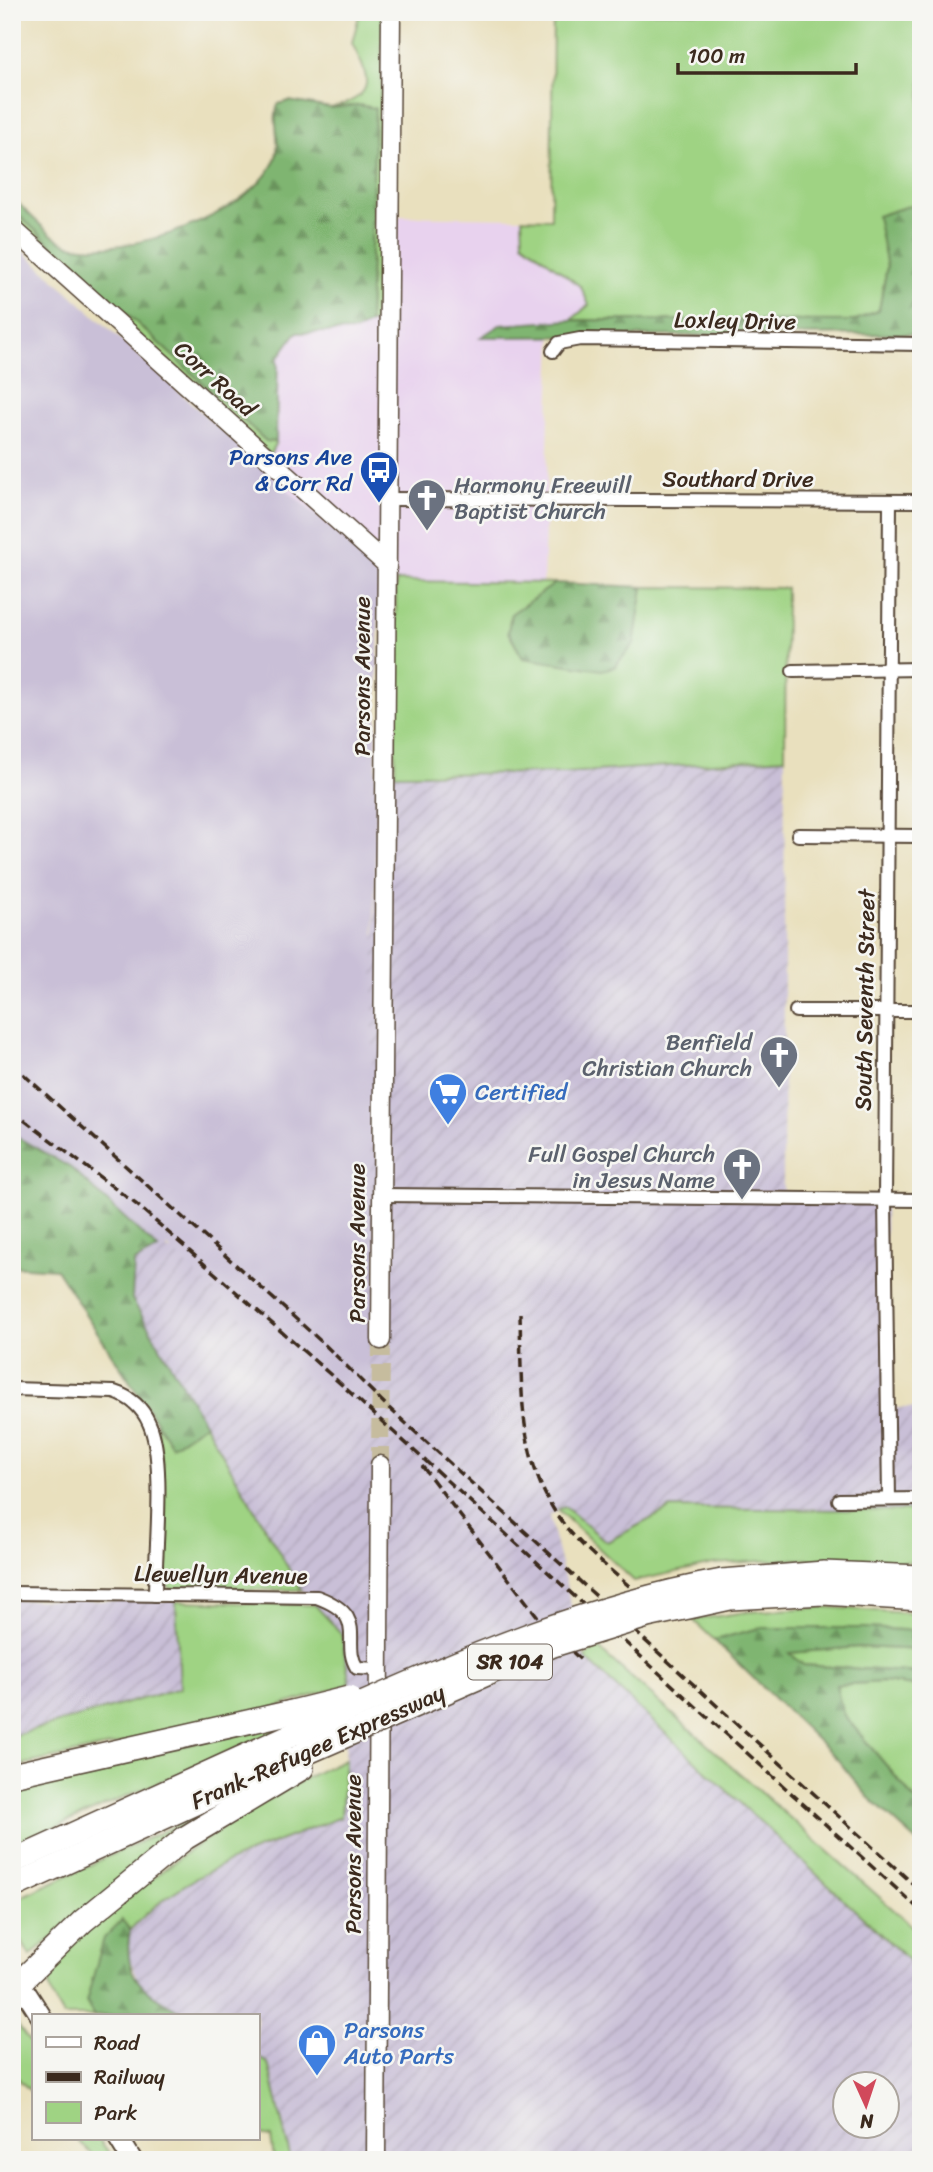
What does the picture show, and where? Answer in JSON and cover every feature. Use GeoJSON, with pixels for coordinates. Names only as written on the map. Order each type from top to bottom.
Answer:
{"type":"FeatureCollection","features":[{"type":"Feature","properties":{"kind":"highway","name":"Frank-Refugee Expressway"},"geometry":{"type":"LineString","coordinates":[[12,1887],[413,1682],[568,1619],[629,1601],[726,1590],[824,1573],[921,1577]]}},
{"type":"Feature","properties":{"kind":"highway","name":"Frank-Refugee Expressway"},"geometry":{"type":"LineString","coordinates":[[12,1861],[298,1742],[603,1628],[726,1590],[921,1599]]}},
{"type":"Feature","properties":{"kind":"highway"},"geometry":{"type":"LineString","coordinates":[[12,1775],[298,1742]]}},
{"type":"Feature","properties":{"kind":"highway"},"geometry":{"type":"LineString","coordinates":[[15,1979],[298,1742]]}},
{"type":"Feature","properties":{"kind":"main road"},"geometry":{"type":"LineString","coordinates":[[15,1979],[40,2014]]}},
{"type":"Feature","properties":{"kind":"main road"},"geometry":{"type":"LineString","coordinates":[[120,2140],[132,2160]]}},
{"type":"Feature","properties":{"kind":"street","name":"Parsons Avenue"},"geometry":{"type":"LineString","coordinates":[[381,1340],[391,12]]}},
{"type":"Feature","properties":{"kind":"street","name":"Corr Road"},"geometry":{"type":"LineString","coordinates":[[12,228],[387,565]]}},
{"type":"Feature","properties":{"kind":"street","name":"Loxley Drive"},"geometry":{"type":"LineString","coordinates":[[553,351],[559,343],[580,339],[921,344]]}},
{"type":"Feature","properties":{"kind":"street","name":"Southard Drive"},"geometry":{"type":"LineString","coordinates":[[388,499],[921,501]]}},
{"type":"Feature","properties":{"kind":"street","name":"South Seventh Street"},"geometry":{"type":"LineString","coordinates":[[889,1499],[885,1200],[890,501]]}},
{"type":"Feature","properties":{"kind":"street"},"geometry":{"type":"LineString","coordinates":[[793,671],[921,668]]}},
{"type":"Feature","properties":{"kind":"street"},"geometry":{"type":"LineString","coordinates":[[798,835],[921,836]]}},
{"type":"Feature","properties":{"kind":"street"},"geometry":{"type":"LineString","coordinates":[[796,1011],[921,1011]]}},
{"type":"Feature","properties":{"kind":"street"},"geometry":{"type":"LineString","coordinates":[[382,1195],[921,1200]]}},
{"type":"Feature","properties":{"kind":"street"},"geometry":{"type":"LineString","coordinates":[[12,1389],[114,1392],[134,1402],[141,1410],[150,1424],[157,1462],[155,1595]]}},
{"type":"Feature","properties":{"kind":"street","name":"Parsons Avenue"},"geometry":{"type":"LineString","coordinates":[[376,2160],[380,1465]]}},
{"type":"Feature","properties":{"kind":"street"},"geometry":{"type":"LineString","coordinates":[[839,1500],[921,1499]]}},
{"type":"Feature","properties":{"kind":"street","name":"Llewellyn Avenue"},"geometry":{"type":"LineString","coordinates":[[12,1593],[317,1597],[332,1602],[348,1620],[357,1668],[379,1670]]}},
{"type":"Feature","properties":{"kind":"shaded area"},"geometry":{"type":"Polygon","coordinates":[[[381,216],[522,218],[523,242],[581,286],[589,305],[571,320],[500,325],[483,337],[552,335],[543,583],[379,581],[365,560],[263,468],[276,442],[278,358],[297,333],[356,331],[381,318],[381,216]]]}},
{"type":"Feature","properties":{"kind":"shaded area"},"geometry":{"type":"Polygon","coordinates":[[[12,241],[365,560],[379,581],[367,1436],[168,1247],[163,1253],[71,1168],[12,1133],[12,241]]]}},
{"type":"Feature","properties":{"kind":"shaded area"},"geometry":{"type":"Polygon","coordinates":[[[785,758],[783,1196],[885,1198],[886,1408],[921,1408],[921,1511],[671,1508],[607,1542],[564,1506],[549,1516],[584,1657],[921,1972],[921,2160],[291,2160],[268,2063],[259,2057],[259,2014],[186,2014],[141,1988],[127,1952],[130,1930],[143,1916],[200,1874],[341,1817],[350,1684],[341,1634],[301,1590],[132,1299],[134,1262],[163,1247],[206,1266],[375,933],[377,775],[566,773],[785,758]]]}},
{"type":"Feature","properties":{"kind":"shaded area"},"geometry":{"type":"Polygon","coordinates":[[[12,1600],[176,1601],[180,1688],[12,1736],[12,1600]]]}},
{"type":"Feature","properties":{"kind":"green space"},"geometry":{"type":"Polygon","coordinates":[[[360,12],[382,12],[381,319],[369,324],[375,108],[331,108],[357,98],[366,84],[363,67],[352,43],[360,12]]]}},
{"type":"Feature","properties":{"kind":"green space"},"geometry":{"type":"Polygon","coordinates":[[[553,12],[921,12],[921,202],[878,216],[887,267],[879,310],[854,321],[571,320],[589,305],[581,287],[523,242],[522,218],[551,219],[553,12]]]}},
{"type":"Feature","properties":{"kind":"green space"},"geometry":{"type":"Polygon","coordinates":[[[289,101],[331,108],[359,105],[375,108],[369,324],[356,331],[296,333],[278,358],[276,442],[266,441],[12,209],[12,197],[48,231],[70,245],[122,245],[184,229],[239,200],[260,182],[276,155],[278,104],[289,101]]]}},
{"type":"Feature","properties":{"kind":"green space"},"geometry":{"type":"Polygon","coordinates":[[[921,202],[921,334],[481,337],[500,325],[571,320],[854,321],[879,310],[887,267],[877,216],[921,202]]]}},
{"type":"Feature","properties":{"kind":"green space"},"geometry":{"type":"Polygon","coordinates":[[[12,209],[266,441],[276,442],[270,454],[12,218],[12,209]]]}},
{"type":"Feature","properties":{"kind":"green space"},"geometry":{"type":"Polygon","coordinates":[[[396,581],[556,583],[511,614],[508,632],[523,658],[634,644],[643,587],[786,588],[785,758],[566,773],[395,774],[396,581]]]}},
{"type":"Feature","properties":{"kind":"green space"},"geometry":{"type":"Polygon","coordinates":[[[556,583],[643,587],[634,644],[614,667],[602,670],[523,658],[508,632],[511,614],[556,583]]]}},
{"type":"Feature","properties":{"kind":"green space"},"geometry":{"type":"Polygon","coordinates":[[[12,1134],[71,1168],[158,1249],[134,1262],[132,1299],[205,1424],[172,1446],[56,1269],[12,1266],[12,1134]]]}},
{"type":"Feature","properties":{"kind":"green space"},"geometry":{"type":"Polygon","coordinates":[[[156,1422],[172,1446],[205,1424],[301,1590],[172,1589],[160,1580],[162,1462],[156,1422]]]}},
{"type":"Feature","properties":{"kind":"green space"},"geometry":{"type":"Polygon","coordinates":[[[564,1506],[607,1542],[671,1508],[921,1511],[921,1562],[796,1559],[713,1564],[634,1581],[558,1510],[564,1506]]]}},
{"type":"Feature","properties":{"kind":"green space"},"geometry":{"type":"Polygon","coordinates":[[[176,1601],[315,1605],[341,1633],[350,1684],[248,1716],[12,1767],[12,1736],[180,1688],[176,1601]]]}},
{"type":"Feature","properties":{"kind":"green space"},"geometry":{"type":"Polygon","coordinates":[[[824,1607],[921,1614],[921,1631],[760,1628],[714,1640],[693,1620],[746,1612],[824,1607]]]}},
{"type":"Feature","properties":{"kind":"green space"},"geometry":{"type":"Polygon","coordinates":[[[760,1628],[921,1631],[921,1650],[859,1647],[790,1653],[803,1665],[921,1673],[921,1687],[884,1682],[836,1685],[843,1714],[921,1807],[921,1845],[868,1797],[838,1760],[714,1640],[760,1628]]]}},
{"type":"Feature","properties":{"kind":"green space"},"geometry":{"type":"Polygon","coordinates":[[[597,1647],[921,1934],[921,1972],[584,1657],[597,1647]]]}},
{"type":"Feature","properties":{"kind":"green space"},"geometry":{"type":"Polygon","coordinates":[[[859,1647],[921,1650],[921,1673],[803,1665],[789,1653],[859,1647]]]}},
{"type":"Feature","properties":{"kind":"green space"},"geometry":{"type":"Polygon","coordinates":[[[884,1682],[921,1687],[921,1807],[843,1714],[836,1685],[884,1682]]]}},
{"type":"Feature","properties":{"kind":"green space"},"geometry":{"type":"Polygon","coordinates":[[[282,1723],[283,1728],[12,1846],[12,1785],[282,1723]]]}},
{"type":"Feature","properties":{"kind":"green space"},"geometry":{"type":"Polygon","coordinates":[[[345,1759],[341,1817],[201,1875],[152,1909],[130,1930],[122,1920],[86,2002],[93,2014],[62,2014],[49,1981],[53,1965],[66,1947],[199,1844],[270,1798],[345,1759]]]}},
{"type":"Feature","properties":{"kind":"green space"},"geometry":{"type":"Polygon","coordinates":[[[215,1807],[30,1956],[12,1924],[12,1901],[215,1807]]]}},
{"type":"Feature","properties":{"kind":"green space"},"geometry":{"type":"Polygon","coordinates":[[[122,1920],[130,1930],[128,1948],[134,1975],[150,1993],[186,2014],[135,2014],[131,2011],[121,2014],[93,2014],[86,2002],[104,1938],[122,1920]]]}},
{"type":"Feature","properties":{"kind":"green space"},"geometry":{"type":"Polygon","coordinates":[[[12,2017],[32,2046],[32,2093],[12,2072],[12,2017]]]}},
{"type":"Feature","properties":{"kind":"green space"},"geometry":{"type":"Polygon","coordinates":[[[259,2057],[268,2063],[291,2160],[274,2160],[271,2137],[259,2135],[259,2057]]]}},
{"type":"Feature","properties":{"kind":"green space"},"geometry":{"type":"Polygon","coordinates":[[[77,2140],[100,2140],[114,2160],[97,2160],[77,2140]]]}},
{"type":"Feature","properties":{"kind":"tunnel"},"geometry":{"type":"LineString","coordinates":[[380,1465],[381,1340]]}},
{"type":"Feature","properties":{"kind":"railway"},"geometry":{"type":"LineString","coordinates":[[12,1064],[325,1345],[389,1408],[921,1891]]}},
{"type":"Feature","properties":{"kind":"railway"},"geometry":{"type":"LineString","coordinates":[[12,1111],[137,1205],[332,1376],[921,1911]]}},
{"type":"Feature","properties":{"kind":"railway"},"geometry":{"type":"LineString","coordinates":[[520,1313],[526,1429],[540,1483],[553,1509],[571,1533],[638,1594]]}},
{"type":"Feature","properties":{"kind":"railway"},"geometry":{"type":"LineString","coordinates":[[422,1466],[545,1626],[582,1661]]}},
{"type":"Feature","properties":{"kind":"place","name":"Parsons Ave & Corr Rd"},"geometry":{"type":"Point","coordinates":[379,504]}},
{"type":"Feature","properties":{"kind":"place","name":"Harmony Freewill Baptist Church"},"geometry":{"type":"Point","coordinates":[427,532]}},
{"type":"Feature","properties":{"kind":"place","name":"Benfield Christian Church"},"geometry":{"type":"Point","coordinates":[779,1089]}},
{"type":"Feature","properties":{"kind":"place","name":"Certified"},"geometry":{"type":"Point","coordinates":[448,1126]}},
{"type":"Feature","properties":{"kind":"place","name":"Full Gospel Church in Jesus Name"},"geometry":{"type":"Point","coordinates":[742,1201]}},
{"type":"Feature","properties":{"kind":"place","name":"Parsons Auto Parts"},"geometry":{"type":"Point","coordinates":[317,2077]}}]}
